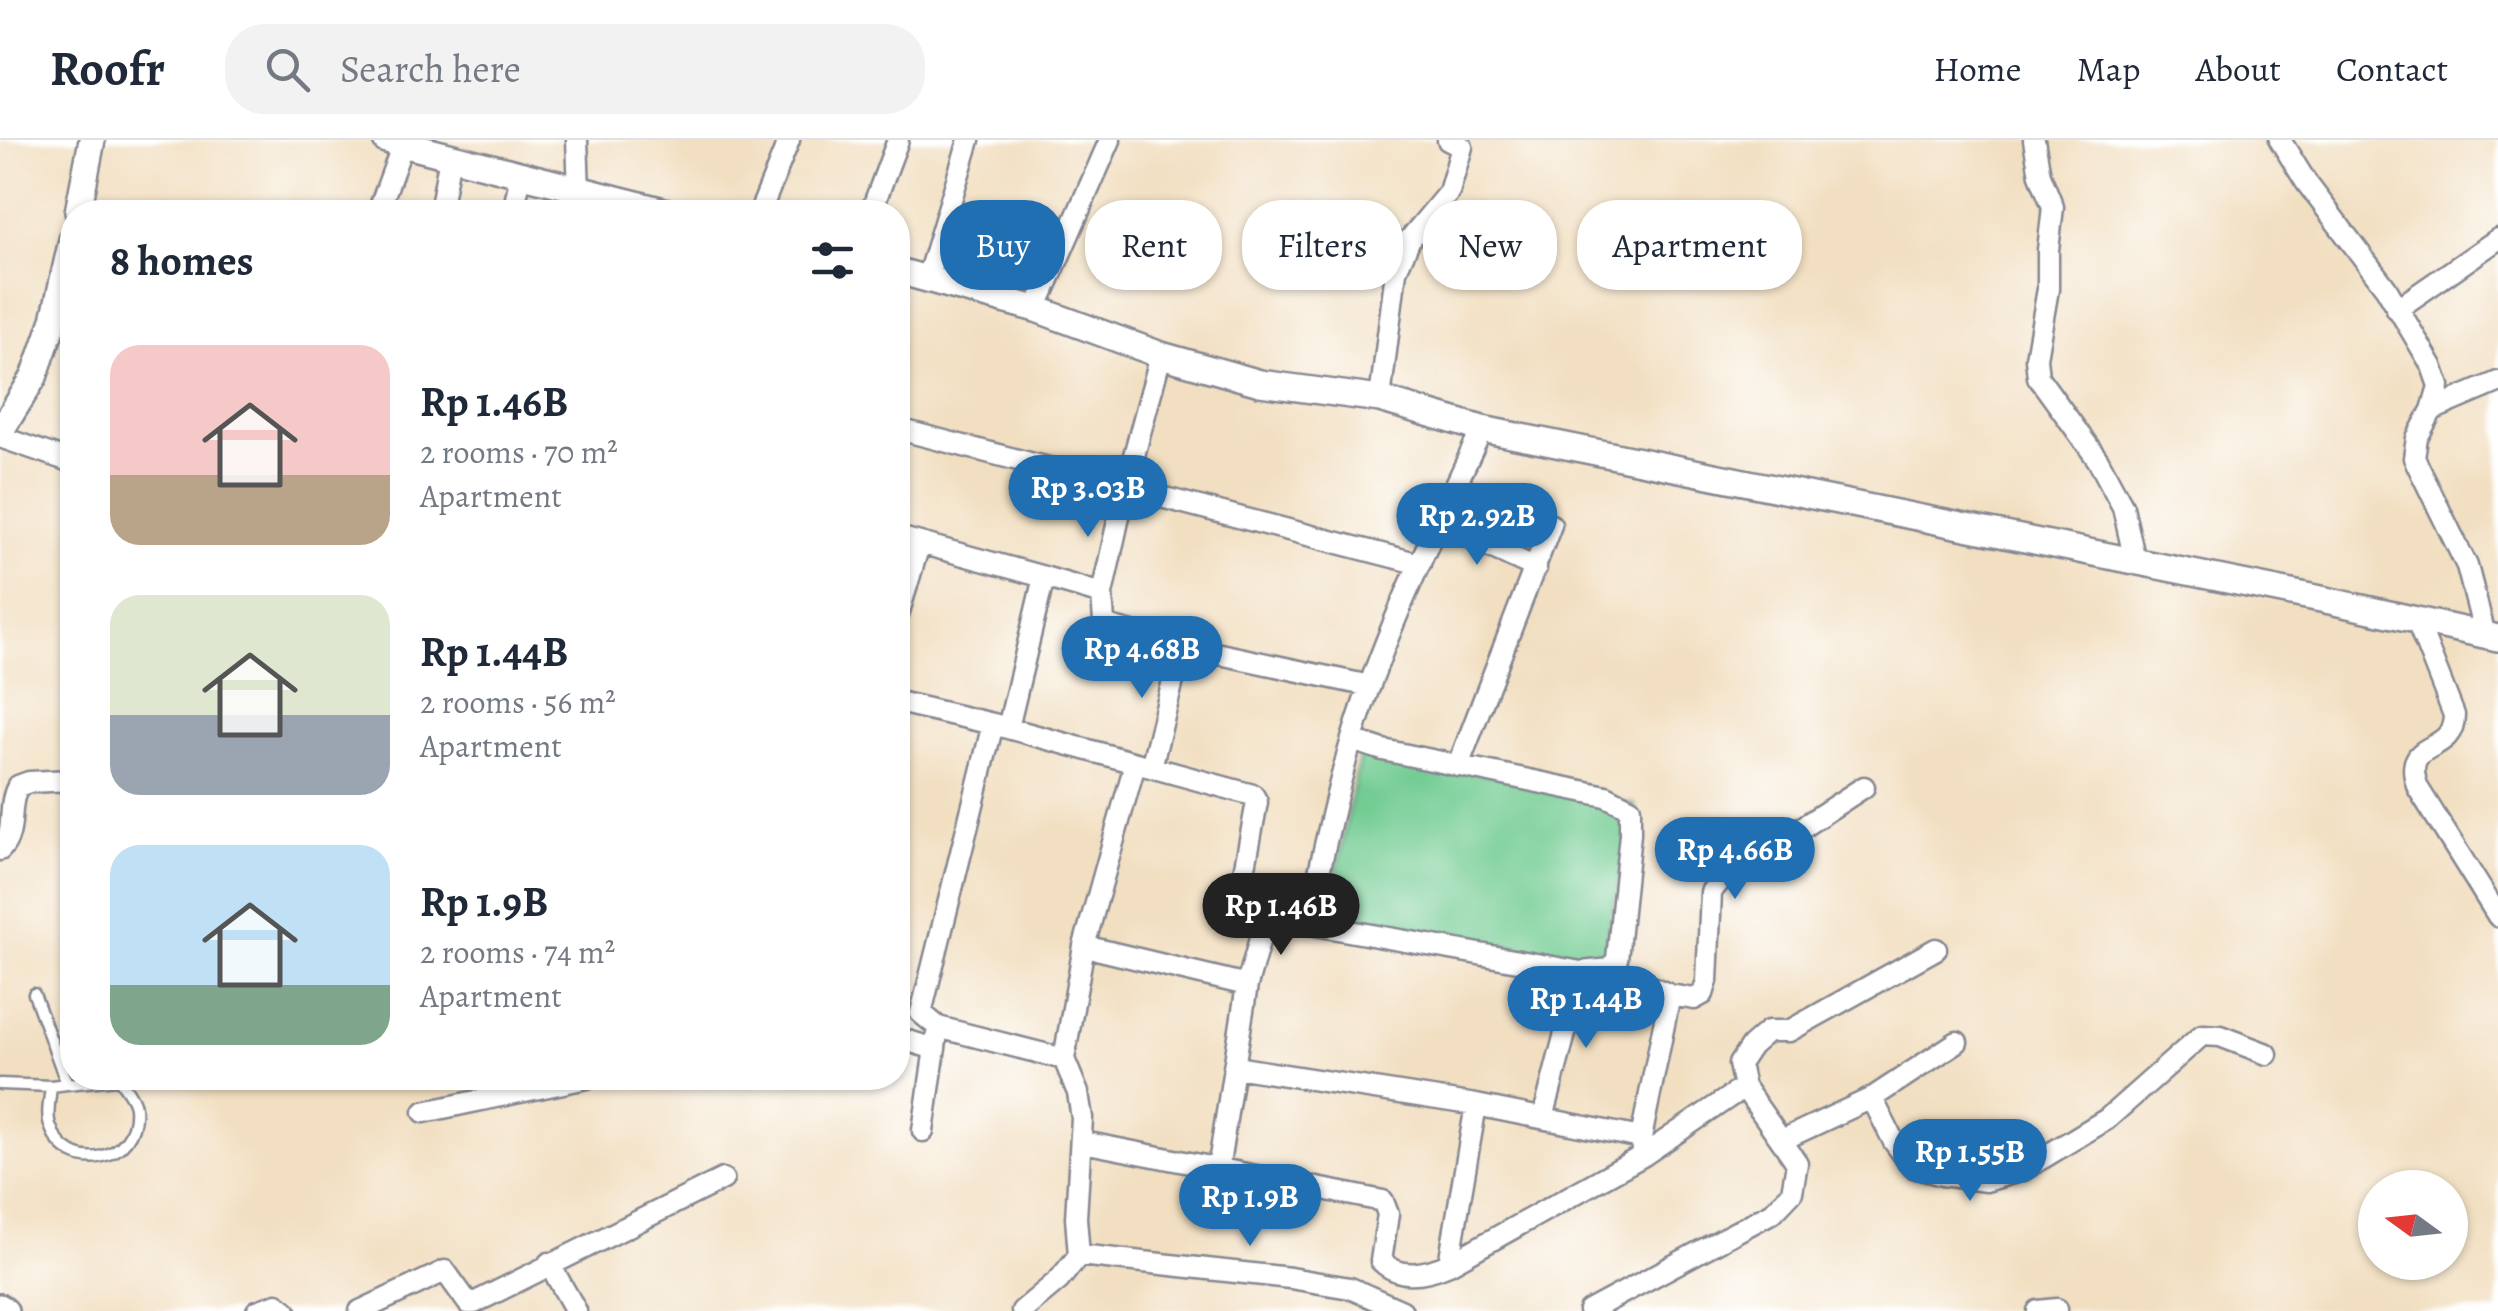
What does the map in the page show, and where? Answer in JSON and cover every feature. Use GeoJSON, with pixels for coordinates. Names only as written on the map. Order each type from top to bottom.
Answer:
{"type":"FeatureCollection","features":[{"type":"Feature","properties":{"kind":"street"},"geometry":{"type":"LineString","coordinates":[[80,200],[92,140]]}},
{"type":"Feature","properties":{"kind":"street"},"geometry":{"type":"LineString","coordinates":[[577,140],[579,190]]}},
{"type":"Feature","properties":{"kind":"street"},"geometry":{"type":"LineString","coordinates":[[765,200],[789,140]]}},
{"type":"Feature","properties":{"kind":"street"},"geometry":{"type":"LineString","coordinates":[[876,200],[898,140]]}},
{"type":"Feature","properties":{"kind":"street"},"geometry":{"type":"LineString","coordinates":[[927,279],[969,140]]}},
{"type":"Feature","properties":{"kind":"street"},"geometry":{"type":"LineString","coordinates":[[1036,309],[1110,140]]}},
{"type":"Feature","properties":{"kind":"street"},"geometry":{"type":"LineString","coordinates":[[1380,400],[1396,271],[1410,240],[1435,212],[1453,182],[1462,147],[1448,140]]}},
{"type":"Feature","properties":{"kind":"street"},"geometry":{"type":"LineString","coordinates":[[2034,140],[2040,175],[2053,206],[2048,289],[2036,358],[2038,377],[2098,460],[2124,507],[2135,562]]}},
{"type":"Feature","properties":{"kind":"street"},"geometry":{"type":"LineString","coordinates":[[2280,140],[2306,182],[2386,288],[2432,366],[2439,386],[2417,438],[2414,458],[2467,566],[2492,637]]}},
{"type":"Feature","properties":{"kind":"street"},"geometry":{"type":"LineString","coordinates":[[381,200],[394,142],[619,200]]}},
{"type":"Feature","properties":{"kind":"street"},"geometry":{"type":"LineString","coordinates":[[442,200],[450,156]]}},
{"type":"Feature","properties":{"kind":"street"},"geometry":{"type":"LineString","coordinates":[[516,200],[521,175]]}},
{"type":"Feature","properties":{"kind":"street"},"geometry":{"type":"LineString","coordinates":[[2397,309],[2498,239]]}},
{"type":"Feature","properties":{"kind":"street"},"geometry":{"type":"LineString","coordinates":[[910,274],[1036,309],[1161,355],[1260,383],[1380,400],[1482,429],[2492,637]]}},
{"type":"Feature","properties":{"kind":"street"},"geometry":{"type":"LineString","coordinates":[[60,293],[34,377],[0,435],[60,458]]}},
{"type":"Feature","properties":{"kind":"street"},"geometry":{"type":"LineString","coordinates":[[1161,355],[1102,594],[1104,622],[1110,627],[1182,646],[1370,686]]}},
{"type":"Feature","properties":{"kind":"street"},"geometry":{"type":"LineString","coordinates":[[2432,410],[2498,382]]}},
{"type":"Feature","properties":{"kind":"street"},"geometry":{"type":"LineString","coordinates":[[1307,924],[1352,740],[1370,686],[1482,429]]}},
{"type":"Feature","properties":{"kind":"street"},"geometry":{"type":"LineString","coordinates":[[910,432],[1420,564]]}},
{"type":"Feature","properties":{"kind":"street"},"geometry":{"type":"LineString","coordinates":[[1438,524],[1536,568]]}},
{"type":"Feature","properties":{"kind":"street"},"geometry":{"type":"LineString","coordinates":[[1458,766],[1550,525]]}},
{"type":"Feature","properties":{"kind":"street"},"geometry":{"type":"LineString","coordinates":[[910,541],[1102,594]]}},
{"type":"Feature","properties":{"kind":"street"},"geometry":{"type":"LineString","coordinates":[[910,577],[920,544]]}},
{"type":"Feature","properties":{"kind":"street"},"geometry":{"type":"LineString","coordinates":[[1044,577],[922,1006],[923,1017],[938,1028],[1064,1060]]}},
{"type":"Feature","properties":{"kind":"street"},"geometry":{"type":"LineString","coordinates":[[2418,621],[2454,714],[2454,724],[2448,736],[2419,754],[2412,763],[2413,774],[2498,915]]}},
{"type":"Feature","properties":{"kind":"street"},"geometry":{"type":"LineString","coordinates":[[1022,1311],[1059,1280],[1079,1255],[1076,1218],[1082,1142],[1078,1092],[1064,1060],[1084,946],[1182,646]]}},
{"type":"Feature","properties":{"kind":"street"},"geometry":{"type":"LineString","coordinates":[[910,705],[1256,798],[1239,899],[1247,913],[1581,972],[1611,968],[1670,995],[1694,999],[1703,994],[1707,981],[1710,892],[1719,882],[1864,787]]}},
{"type":"Feature","properties":{"kind":"street"},"geometry":{"type":"LineString","coordinates":[[1352,740],[1606,796],[1630,808],[1617,960],[1611,968]]}},
{"type":"Feature","properties":{"kind":"street"},"geometry":{"type":"LineString","coordinates":[[0,850],[8,842],[12,796],[18,786],[60,781]]}},
{"type":"Feature","properties":{"kind":"street"},"geometry":{"type":"LineString","coordinates":[[1218,1170],[1248,986],[1266,917]]}},
{"type":"Feature","properties":{"kind":"street"},"geometry":{"type":"LineString","coordinates":[[1084,946],[1248,986]]}},
{"type":"Feature","properties":{"kind":"street"},"geometry":{"type":"LineString","coordinates":[[1589,1311],[1773,1212],[1792,1192],[1797,1164],[1744,1087],[1740,1064],[1751,1046],[1768,1031],[1789,1030],[1936,949]]}},
{"type":"Feature","properties":{"kind":"street"},"geometry":{"type":"LineString","coordinates":[[1543,1118],[1581,972]]}},
{"type":"Feature","properties":{"kind":"street"},"geometry":{"type":"LineString","coordinates":[[1643,1146],[1670,995]]}},
{"type":"Feature","properties":{"kind":"street"},"geometry":{"type":"LineString","coordinates":[[922,1131],[938,1028]]}},
{"type":"Feature","properties":{"kind":"street"},"geometry":{"type":"LineString","coordinates":[[1872,1098],[1894,1142],[1913,1166],[1986,1181],[2023,1170],[2107,1119],[2202,1035],[2220,1036],[2267,1054]]}},
{"type":"Feature","properties":{"kind":"street"},"geometry":{"type":"LineString","coordinates":[[910,1042],[935,1049]]}},
{"type":"Feature","properties":{"kind":"street"},"geometry":{"type":"LineString","coordinates":[[1782,1140],[1872,1098],[1957,1042]]}},
{"type":"Feature","properties":{"kind":"street"},"geometry":{"type":"LineString","coordinates":[[1236,1067],[1543,1118],[1643,1146]]}},
{"type":"Feature","properties":{"kind":"street"},"geometry":{"type":"LineString","coordinates":[[1082,1142],[1384,1201],[1388,1214],[1380,1252],[1385,1266],[1421,1274],[1448,1264],[1744,1087]]}},
{"type":"Feature","properties":{"kind":"street"},"geometry":{"type":"LineString","coordinates":[[424,1112],[529,1090]]}},
{"type":"Feature","properties":{"kind":"street"},"geometry":{"type":"LineString","coordinates":[[1448,1264],[1476,1106]]}},
{"type":"Feature","properties":{"kind":"street"},"geometry":{"type":"LineString","coordinates":[[360,1311],[445,1271],[468,1303],[474,1303],[722,1179]]}},
{"type":"Feature","properties":{"kind":"street"},"geometry":{"type":"LineString","coordinates":[[1079,1255],[1350,1288],[1402,1311]]}},
{"type":"Feature","properties":{"kind":"street"},"geometry":{"type":"LineString","coordinates":[[549,1263],[576,1311]]}},
{"type":"Feature","properties":{"kind":"street"},"geometry":{"type":"LineString","coordinates":[[257,1311],[277,1304],[286,1311]]}},
{"type":"Feature","properties":{"kind":"lane"},"geometry":{"type":"LineString","coordinates":[[34,994],[60,1067]]}},
{"type":"Feature","properties":{"kind":"lane"},"geometry":{"type":"LineString","coordinates":[[0,1084],[60,1085]]}},
{"type":"Feature","properties":{"kind":"lane"},"geometry":{"type":"LineString","coordinates":[[51,1086],[50,1126],[60,1146],[86,1159],[114,1154],[133,1132],[135,1104],[129,1090]]}},
{"type":"Feature","properties":{"kind":"green space"},"geometry":{"type":"Polygon","coordinates":[[[1361,749],[1635,805],[1601,966],[1328,910],[1361,749]]]}}]}
